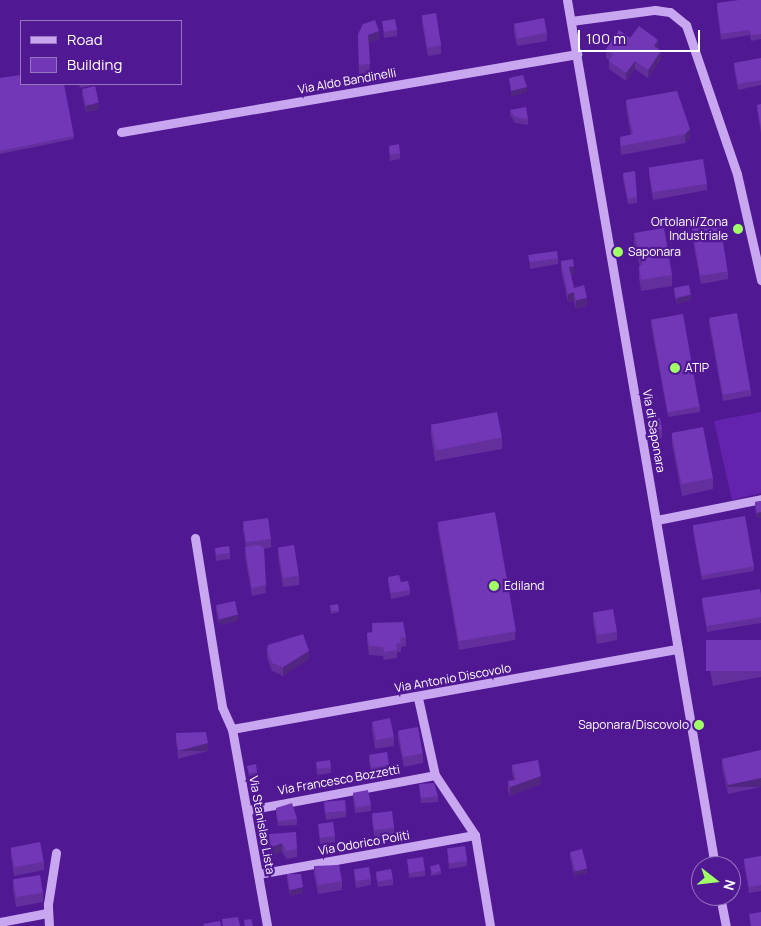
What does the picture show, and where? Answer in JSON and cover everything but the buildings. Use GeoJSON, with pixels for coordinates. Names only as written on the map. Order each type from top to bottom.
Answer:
{"type":"FeatureCollection","features":[{"type":"Feature","properties":{"kind":"street","name":"Via di Saponara"},"geometry":{"type":"LineString","coordinates":[[567,0],[713,856]]}},
{"type":"Feature","properties":{"kind":"street"},"geometry":{"type":"LineString","coordinates":[[571,21],[655,10],[670,12],[686,26],[737,174],[761,280]]}},
{"type":"Feature","properties":{"kind":"street","name":"Via Aldo Bandinelli"},"geometry":{"type":"LineString","coordinates":[[122,132],[577,54]]}},
{"type":"Feature","properties":{"kind":"street"},"geometry":{"type":"LineString","coordinates":[[657,520],[761,499]]}},
{"type":"Feature","properties":{"kind":"street","name":"Via Stanislao Lista"},"geometry":{"type":"LineString","coordinates":[[195,538],[222,707],[232,729],[248,810],[267,926]]}},
{"type":"Feature","properties":{"kind":"street","name":"Via Antonio Discovolo"},"geometry":{"type":"LineString","coordinates":[[232,729],[418,698],[678,649]]}},
{"type":"Feature","properties":{"kind":"street"},"geometry":{"type":"LineString","coordinates":[[418,698],[435,775],[475,835],[490,926]]}},
{"type":"Feature","properties":{"kind":"street","name":"Via Francesco Bozzetti"},"geometry":{"type":"LineString","coordinates":[[248,810],[435,775]]}},
{"type":"Feature","properties":{"kind":"street","name":"Via Odorico Politi"},"geometry":{"type":"LineString","coordinates":[[258,874],[475,835]]}},
{"type":"Feature","properties":{"kind":"street"},"geometry":{"type":"LineString","coordinates":[[49,926],[47,914],[56,853]]}},
{"type":"Feature","properties":{"kind":"street"},"geometry":{"type":"LineString","coordinates":[[722,906],[726,926]]}},
{"type":"Feature","properties":{"kind":"street"},"geometry":{"type":"LineString","coordinates":[[0,922],[47,914]]}},
{"type":"Feature","properties":{"kind":"shaded area"},"geometry":{"type":"Polygon","coordinates":[[[761,412],[761,493],[732,500],[714,421],[761,412]]]}},
{"type":"Feature","properties":{"kind":"place","name":"Ortolani/Zona Industriale"},"geometry":{"type":"Point","coordinates":[738,229]}},
{"type":"Feature","properties":{"kind":"place","name":"Saponara"},"geometry":{"type":"Point","coordinates":[618,252]}},
{"type":"Feature","properties":{"kind":"place","name":"ATIP"},"geometry":{"type":"Point","coordinates":[675,368]}},
{"type":"Feature","properties":{"kind":"place","name":"Ediland"},"geometry":{"type":"Point","coordinates":[494,586]}},
{"type":"Feature","properties":{"kind":"place","name":"Saponara/Discovolo"},"geometry":{"type":"Point","coordinates":[699,725]}}]}
